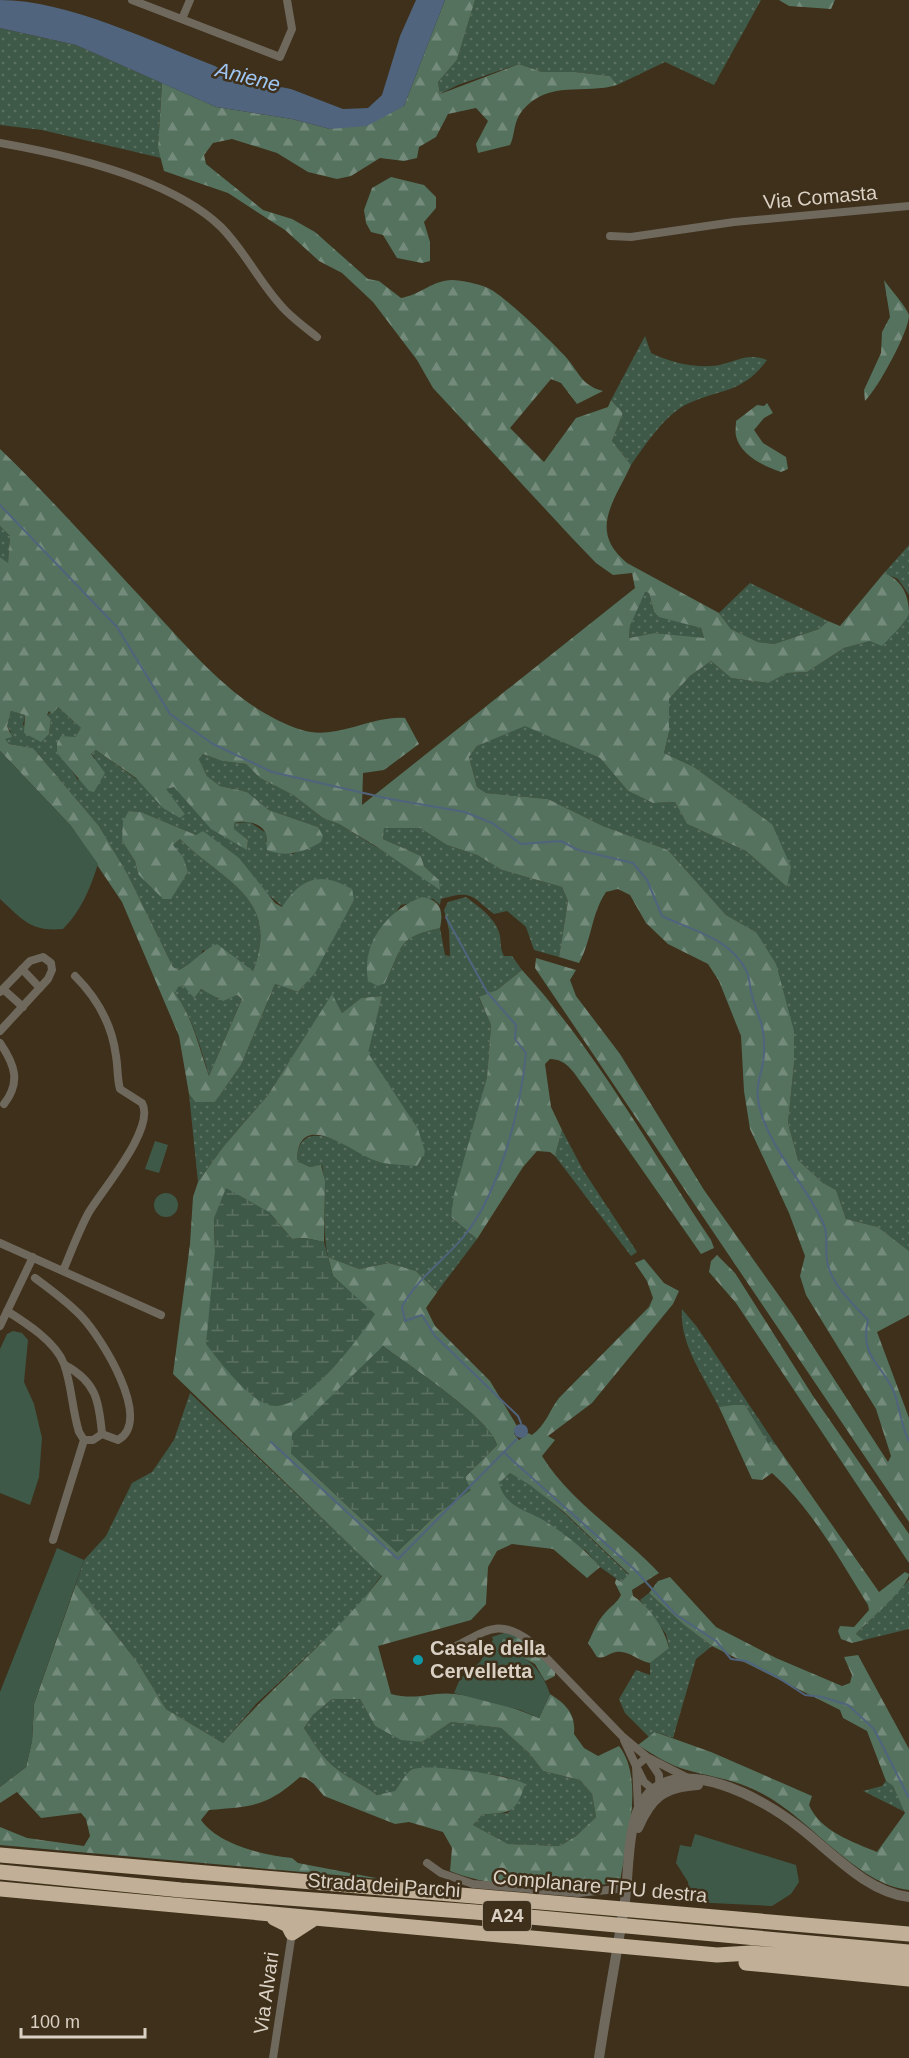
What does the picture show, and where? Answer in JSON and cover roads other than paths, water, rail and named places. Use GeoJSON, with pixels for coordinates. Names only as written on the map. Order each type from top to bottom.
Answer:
{"type":"FeatureCollection","features":[{"type":"Feature","properties":{"kind":"highway","name":"Complanare TPU destra"},"geometry":{"type":"LineString","coordinates":[[0,1855],[909,1934]]}},
{"type":"Feature","properties":{"kind":"highway","name":"Strada dei Parchi"},"geometry":{"type":"LineString","coordinates":[[0,1872],[909,1952]]}},
{"type":"Feature","properties":{"kind":"highway","name":"Strada dei Parchi"},"geometry":{"type":"LineString","coordinates":[[0,1889],[269,1916],[717,1955],[751,1953],[909,1965]]}},
{"type":"Feature","properties":{"kind":"highway"},"geometry":{"type":"LineString","coordinates":[[269,1916],[280,1920],[292,1933],[313,1919]]}},
{"type":"Feature","properties":{"kind":"highway"},"geometry":{"type":"LineString","coordinates":[[717,1955],[750,1964],[909,1979]]}},
{"type":"Feature","properties":{"kind":"street"},"geometry":{"type":"LineString","coordinates":[[132,0],[280,57],[291,29],[287,0]]}},
{"type":"Feature","properties":{"kind":"street"},"geometry":{"type":"LineString","coordinates":[[182,20],[190,0]]}},
{"type":"Feature","properties":{"kind":"street"},"geometry":{"type":"LineString","coordinates":[[0,143],[69,157],[119,172],[157,187],[189,205],[220,226],[248,259],[285,310],[317,337]]}},
{"type":"Feature","properties":{"kind":"street","name":"Via Comasta"},"geometry":{"type":"LineString","coordinates":[[610,236],[631,237],[734,222],[909,206]]}},
{"type":"Feature","properties":{"kind":"street"},"geometry":{"type":"LineString","coordinates":[[0,1031],[23,1007],[40,988],[52,970],[49,960],[34,958],[2,990],[23,1007]]}},
{"type":"Feature","properties":{"kind":"street"},"geometry":{"type":"LineString","coordinates":[[22,969],[40,988]]}},
{"type":"Feature","properties":{"kind":"street"},"geometry":{"type":"LineString","coordinates":[[63,1271],[88,1214],[136,1139],[144,1115],[143,1105],[121,1091],[115,1047],[109,1028],[93,996],[75,975]]}},
{"type":"Feature","properties":{"kind":"street"},"geometry":{"type":"LineString","coordinates":[[0,1043],[16,1075],[13,1090],[4,1104]]}},
{"type":"Feature","properties":{"kind":"street"},"geometry":{"type":"LineString","coordinates":[[0,1243],[161,1315]]}},
{"type":"Feature","properties":{"kind":"street"},"geometry":{"type":"LineString","coordinates":[[0,1326],[33,1257]]}},
{"type":"Feature","properties":{"kind":"street"},"geometry":{"type":"LineString","coordinates":[[35,1278],[84,1319],[102,1343],[118,1373],[129,1411],[128,1426],[124,1436],[118,1440],[102,1434]]}},
{"type":"Feature","properties":{"kind":"street"},"geometry":{"type":"LineString","coordinates":[[7,1311],[44,1339],[65,1365],[83,1376],[92,1387],[102,1434]]}},
{"type":"Feature","properties":{"kind":"street"},"geometry":{"type":"LineString","coordinates":[[53,1540],[84,1440],[78,1430],[65,1365]]}},
{"type":"Feature","properties":{"kind":"street"},"geometry":{"type":"LineString","coordinates":[[84,1440],[93,1440],[102,1434]]}},
{"type":"Feature","properties":{"kind":"street"},"geometry":{"type":"LineString","coordinates":[[456,1646],[485,1632],[500,1628],[513,1629],[531,1642],[622,1736],[656,1766],[657,1790],[633,1843]]}},
{"type":"Feature","properties":{"kind":"street"},"geometry":{"type":"LineString","coordinates":[[622,1736],[644,1782],[657,1790],[689,1785],[722,1786]]}},
{"type":"Feature","properties":{"kind":"street"},"geometry":{"type":"LineString","coordinates":[[636,1766],[647,1757]]}},
{"type":"Feature","properties":{"kind":"street"},"geometry":{"type":"LineString","coordinates":[[647,1757],[691,1779]]}},
{"type":"Feature","properties":{"kind":"street"},"geometry":{"type":"LineString","coordinates":[[599,2058],[638,1807],[636,1766]]}},
{"type":"Feature","properties":{"kind":"street"},"geometry":{"type":"LineString","coordinates":[[638,1807],[657,1790],[675,1779],[691,1779],[722,1786],[752,1796],[777,1810],[875,1886],[893,1894],[909,1897]]}},
{"type":"Feature","properties":{"kind":"street"},"geometry":{"type":"LineString","coordinates":[[427,1863],[441,1873],[473,1884],[578,1893],[626,1893]]}},
{"type":"Feature","properties":{"kind":"street","name":"Via Alvari"},"geometry":{"type":"LineString","coordinates":[[273,2058],[292,1933]]}},
{"type":"Feature","properties":{"kind":"water"},"geometry":{"type":"Polygon","coordinates":[[[0,0],[53,7],[81,15],[215,66],[235,78],[291,89],[343,109],[368,108],[382,95],[400,36],[416,0],[445,0],[404,106],[367,126],[330,129],[292,119],[216,107],[76,45],[0,28],[0,0]]]}},
{"type":"Feature","properties":{"kind":"water"},"geometry":{"type":"Polygon","coordinates":[[[518,1424],[524,1424],[528,1431],[524,1438],[518,1438],[514,1434],[514,1428],[518,1424]]]}},
{"type":"Feature","properties":{"kind":"waterway"},"geometry":{"type":"LineString","coordinates":[[0,505],[117,627],[170,714],[213,744],[272,772],[390,799],[465,812],[492,823],[521,844],[561,841],[578,850],[633,863],[647,880],[662,916],[721,943],[740,960],[747,972],[763,1030],[764,1059],[758,1083],[758,1097],[764,1121],[779,1152],[808,1195],[824,1225],[827,1260],[834,1280],[868,1320],[866,1332],[869,1351],[894,1392],[909,1441]]}},
{"type":"Feature","properties":{"kind":"waterway"},"geometry":{"type":"LineString","coordinates":[[446,917],[487,992],[516,1025],[515,1039],[526,1053],[514,1123],[489,1196],[465,1235],[415,1287],[402,1307],[405,1321],[422,1315],[435,1336],[518,1416],[521,1423]]}},
{"type":"Feature","properties":{"kind":"waterway"},"geometry":{"type":"LineString","coordinates":[[517,1439],[504,1452],[634,1569],[675,1614],[716,1641],[731,1659],[746,1661],[805,1695],[822,1697],[848,1705],[874,1729],[909,1798]]}},
{"type":"Feature","properties":{"kind":"waterway"},"geometry":{"type":"LineString","coordinates":[[271,1442],[398,1559],[504,1452]]}},
{"type":"Feature","properties":{"kind":"place","name":"Casale della Cervelletta"},"geometry":{"type":"Point","coordinates":[418,1660]}},
{"type":"Feature","properties":{"kind":"water label","name":"Aniene"},"geometry":{"type":"Point","coordinates":[248,77]}}]}
